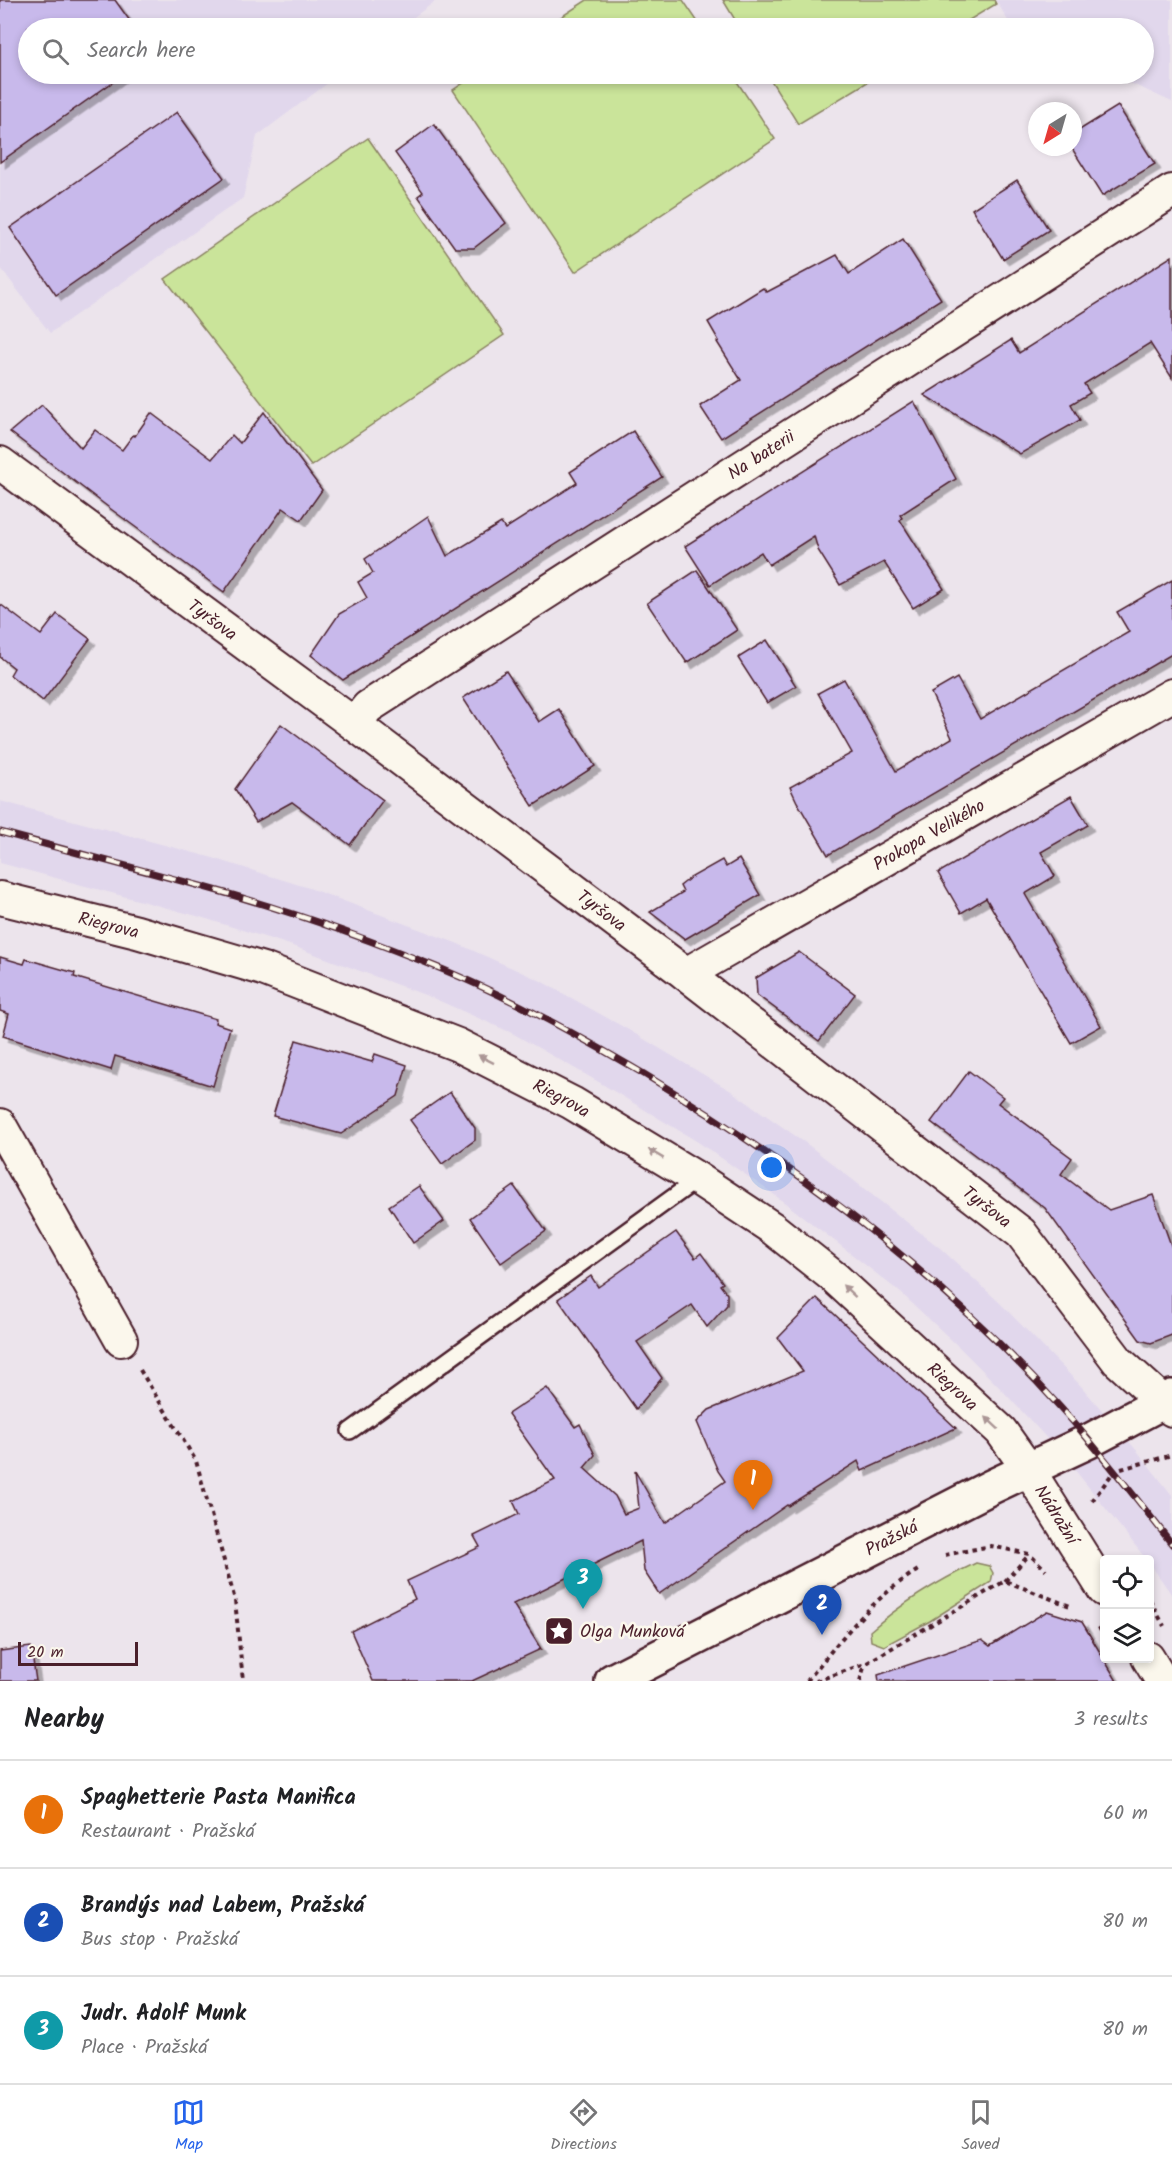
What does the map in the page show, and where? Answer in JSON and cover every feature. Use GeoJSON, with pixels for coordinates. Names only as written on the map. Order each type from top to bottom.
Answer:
{"type":"FeatureCollection","features":[{"type":"Feature","properties":{"kind":"main road","name":"Pražská"},"geometry":{"type":"LineString","coordinates":[[612,1681],[1028,1469],[1168,1404]]}},
{"type":"Feature","properties":{"kind":"street","name":"Na baterii"},"geometry":{"type":"LineString","coordinates":[[354,724],[378,700],[1172,191]]}},
{"type":"Feature","properties":{"kind":"street","name":"Tyršova"},"geometry":{"type":"LineString","coordinates":[[0,463],[354,724],[686,974],[1021,1233],[1119,1361],[1168,1404]]}},
{"type":"Feature","properties":{"kind":"street","name":"Prokopa Velikého"},"geometry":{"type":"LineString","coordinates":[[686,974],[1172,695]]}},
{"type":"Feature","properties":{"kind":"street","name":"Riegrova"},"geometry":{"type":"LineString","coordinates":[[0,898],[137,932],[263,969],[458,1045],[572,1103],[698,1179],[772,1228],[835,1278],[1001,1431],[1028,1469]]}},
{"type":"Feature","properties":{"kind":"street"},"geometry":{"type":"LineString","coordinates":[[0,1125],[121,1340]]}},
{"type":"Feature","properties":{"kind":"street","name":"Nádražní"},"geometry":{"type":"LineString","coordinates":[[1028,1469],[1100,1584]]}},
{"type":"Feature","properties":{"kind":"street"},"geometry":{"type":"LineString","coordinates":[[1151,1663],[1162,1681]]}},
{"type":"Feature","properties":{"kind":"lane"},"geometry":{"type":"LineString","coordinates":[[350,1431],[698,1179]]}},
{"type":"Feature","properties":{"kind":"path"},"geometry":{"type":"LineString","coordinates":[[121,1340],[196,1461],[235,1600],[243,1681]]}},
{"type":"Feature","properties":{"kind":"path"},"geometry":{"type":"LineString","coordinates":[[1096,1508],[1091,1500],[1114,1471],[1172,1455]]}},
{"type":"Feature","properties":{"kind":"path"},"geometry":{"type":"LineString","coordinates":[[816,1681],[865,1664],[1005,1581],[1029,1554],[991,1546],[940,1556]]}},
{"type":"Feature","properties":{"kind":"path"},"geometry":{"type":"LineString","coordinates":[[807,1681],[858,1618],[908,1576],[924,1566]]}},
{"type":"Feature","properties":{"kind":"path"},"geometry":{"type":"LineString","coordinates":[[1005,1581],[1070,1606]]}},
{"type":"Feature","properties":{"kind":"path"},"geometry":{"type":"LineString","coordinates":[[1154,1609],[1166,1630]]}},
{"type":"Feature","properties":{"kind":"path"},"geometry":{"type":"LineString","coordinates":[[1096,1622],[1100,1630]]}},
{"type":"Feature","properties":{"kind":"path"},"geometry":{"type":"LineString","coordinates":[[860,1681],[865,1664]]}},
{"type":"Feature","properties":{"kind":"shaded area"},"geometry":{"type":"Polygon","coordinates":[[[0,0],[437,0],[413,18],[18,18],[18,84],[327,84],[257,136],[243,198],[50,333],[0,267],[0,0]]]}},
{"type":"Feature","properties":{"kind":"shaded area"},"geometry":{"type":"Polygon","coordinates":[[[996,0],[1172,0],[1172,102],[1133,84],[1154,84],[1154,18],[1006,18],[996,0]]]}},
{"type":"Feature","properties":{"kind":"shaded area"},"geometry":{"type":"Polygon","coordinates":[[[0,801],[213,858],[309,888],[456,943],[539,980],[731,1091],[807,1144],[940,1248],[1000,1303],[1080,1385],[1172,1495],[1172,1595],[1154,1570],[1154,1555],[1143,1555],[1067,1460],[958,1346],[901,1293],[840,1245],[772,1193],[698,1142],[512,1033],[433,998],[290,945],[197,916],[0,863],[0,801]]]}},
{"type":"Feature","properties":{"kind":"green space"},"geometry":{"type":"Polygon","coordinates":[[[587,0],[683,0],[695,18],[559,18],[587,0]]]}},
{"type":"Feature","properties":{"kind":"green space"},"geometry":{"type":"Polygon","coordinates":[[[723,0],[994,0],[996,4],[973,18],[734,18],[723,0]]]}},
{"type":"Feature","properties":{"kind":"green space"},"geometry":{"type":"Polygon","coordinates":[[[462,84],[739,84],[775,139],[575,272],[453,90],[462,84]]]}},
{"type":"Feature","properties":{"kind":"green space"},"geometry":{"type":"Polygon","coordinates":[[[773,84],[864,84],[798,124],[773,84]]]}},
{"type":"Feature","properties":{"kind":"green space"},"geometry":{"type":"Polygon","coordinates":[[[368,138],[504,335],[311,466],[165,279],[368,138]]]}},
{"type":"Feature","properties":{"kind":"green space"},"geometry":{"type":"Polygon","coordinates":[[[976,1563],[989,1566],[993,1573],[991,1582],[930,1621],[884,1646],[871,1641],[870,1631],[895,1611],[934,1585],[976,1563]]]}},
{"type":"Feature","properties":{"kind":"building"},"geometry":{"type":"Polygon","coordinates":[[[0,0],[115,0],[128,18],[18,18],[18,84],[110,84],[0,162],[0,0]]]}},
{"type":"Feature","properties":{"kind":"building"},"geometry":{"type":"Polygon","coordinates":[[[1118,106],[1155,164],[1102,196],[1077,156],[1082,156],[1082,128],[1118,106]]]}},
{"type":"Feature","properties":{"kind":"building"},"geometry":{"type":"Polygon","coordinates":[[[177,112],[224,178],[56,295],[10,228],[177,112]]]}},
{"type":"Feature","properties":{"kind":"building"},"geometry":{"type":"Polygon","coordinates":[[[434,124],[506,223],[474,248],[455,248],[418,196],[423,192],[395,153],[434,124]]]}},
{"type":"Feature","properties":{"kind":"building"},"geometry":{"type":"Polygon","coordinates":[[[1017,180],[1049,230],[1003,259],[972,209],[1017,180]]]}},
{"type":"Feature","properties":{"kind":"building"},"geometry":{"type":"Polygon","coordinates":[[[903,239],[941,299],[721,438],[700,406],[741,380],[717,342],[719,341],[708,322],[763,288],[767,292],[837,255],[849,274],[903,239]]]}},
{"type":"Feature","properties":{"kind":"building"},"geometry":{"type":"Polygon","coordinates":[[[1172,256],[1172,378],[1150,343],[1084,384],[1090,393],[1071,404],[1080,420],[1020,454],[924,395],[1011,340],[1019,353],[1172,256]]]}},
{"type":"Feature","properties":{"kind":"building"},"geometry":{"type":"Polygon","coordinates":[[[914,401],[956,479],[900,515],[902,518],[900,520],[944,589],[913,608],[884,562],[840,585],[818,550],[814,536],[769,565],[761,552],[710,585],[685,546],[914,401]]]}},
{"type":"Feature","properties":{"kind":"building"},"geometry":{"type":"Polygon","coordinates":[[[42,405],[81,448],[95,430],[122,450],[151,413],[212,459],[232,435],[240,443],[264,412],[322,490],[301,520],[283,508],[224,592],[10,432],[42,405]]]}},
{"type":"Feature","properties":{"kind":"building"},"geometry":{"type":"Polygon","coordinates":[[[633,431],[662,477],[343,680],[311,655],[339,614],[367,598],[358,582],[373,573],[365,559],[428,516],[447,556],[501,523],[505,529],[577,483],[570,472],[633,431]]]}},
{"type":"Feature","properties":{"kind":"building"},"geometry":{"type":"Polygon","coordinates":[[[697,570],[737,630],[687,663],[647,603],[697,570]]]}},
{"type":"Feature","properties":{"kind":"building"},"geometry":{"type":"Polygon","coordinates":[[[1172,580],[1172,654],[828,855],[790,787],[852,753],[818,693],[844,679],[896,771],[952,738],[931,693],[957,678],[980,719],[1129,632],[1117,612],[1172,580]]]}},
{"type":"Feature","properties":{"kind":"building"},"geometry":{"type":"Polygon","coordinates":[[[0,604],[41,635],[57,614],[90,639],[43,701],[10,675],[14,668],[0,657],[0,604]]]}},
{"type":"Feature","properties":{"kind":"building"},"geometry":{"type":"Polygon","coordinates":[[[767,640],[796,686],[767,703],[738,658],[767,640]]]}},
{"type":"Feature","properties":{"kind":"building"},"geometry":{"type":"Polygon","coordinates":[[[506,671],[539,722],[559,709],[595,766],[533,806],[463,698],[506,671]]]}},
{"type":"Feature","properties":{"kind":"building"},"geometry":{"type":"Polygon","coordinates":[[[281,724],[383,800],[350,845],[292,802],[256,822],[235,789],[281,724]]]}},
{"type":"Feature","properties":{"kind":"building"},"geometry":{"type":"Polygon","coordinates":[[[1071,796],[1088,825],[1041,852],[1055,876],[1025,894],[1101,1026],[1071,1043],[986,898],[961,913],[938,873],[1071,796]]]}},
{"type":"Feature","properties":{"kind":"building"},"geometry":{"type":"Polygon","coordinates":[[[739,859],[760,895],[685,939],[650,912],[683,892],[680,886],[690,878],[722,860],[726,867],[739,859]]]}},
{"type":"Feature","properties":{"kind":"building"},"geometry":{"type":"Polygon","coordinates":[[[799,952],[855,994],[819,1041],[757,995],[756,978],[799,952]]]}},
{"type":"Feature","properties":{"kind":"building"},"geometry":{"type":"Polygon","coordinates":[[[0,957],[24,964],[26,959],[75,973],[74,977],[216,1019],[215,1023],[230,1028],[213,1086],[115,1056],[111,1070],[3,1036],[9,1014],[0,1011],[0,957]]]}},
{"type":"Feature","properties":{"kind":"building"},"geometry":{"type":"Polygon","coordinates":[[[296,1040],[372,1062],[375,1054],[407,1065],[398,1096],[341,1134],[273,1116],[296,1040]]]}},
{"type":"Feature","properties":{"kind":"building"},"geometry":{"type":"Polygon","coordinates":[[[969,1071],[1003,1097],[998,1103],[1072,1158],[1061,1174],[1109,1210],[1153,1195],[1172,1248],[1172,1335],[1151,1343],[1140,1340],[1045,1208],[931,1122],[969,1071]]]}},
{"type":"Feature","properties":{"kind":"building"},"geometry":{"type":"Polygon","coordinates":[[[450,1092],[475,1128],[475,1140],[442,1164],[410,1120],[450,1092]]]}},
{"type":"Feature","properties":{"kind":"building"},"geometry":{"type":"Polygon","coordinates":[[[419,1186],[444,1221],[413,1243],[389,1206],[419,1186]]]}},
{"type":"Feature","properties":{"kind":"building"},"geometry":{"type":"Polygon","coordinates":[[[514,1186],[546,1231],[501,1263],[470,1218],[514,1186]]]}},
{"type":"Feature","properties":{"kind":"building"},"geometry":{"type":"Polygon","coordinates":[[[676,1232],[695,1258],[701,1253],[723,1283],[720,1285],[727,1294],[727,1305],[707,1327],[692,1305],[637,1342],[662,1378],[636,1409],[558,1299],[591,1276],[598,1287],[676,1232]]]}},
{"type":"Feature","properties":{"kind":"building"},"geometry":{"type":"Polygon","coordinates":[[[817,1298],[956,1428],[862,1471],[858,1461],[787,1505],[659,1594],[644,1571],[641,1541],[513,1604],[541,1649],[472,1681],[373,1681],[351,1631],[415,1599],[407,1581],[480,1547],[474,1536],[519,1514],[513,1501],[555,1480],[508,1414],[547,1388],[575,1427],[580,1424],[595,1455],[584,1468],[615,1496],[624,1514],[639,1508],[635,1471],[665,1523],[725,1481],[718,1471],[697,1422],[709,1410],[803,1371],[778,1338],[817,1298]]]}},
{"type":"Feature","properties":{"kind":"building"},"geometry":{"type":"Polygon","coordinates":[[[1047,1611],[1082,1622],[1100,1652],[1100,1663],[1106,1663],[1117,1681],[879,1681],[878,1675],[982,1640],[990,1646],[1047,1611]]]}},
{"type":"Feature","properties":{"kind":"building"},"geometry":{"type":"Polygon","coordinates":[[[31,1647],[36,1681],[0,1681],[0,1651],[31,1647]]]}},
{"type":"Feature","properties":{"kind":"railway"},"geometry":{"type":"LineString","coordinates":[[0,832],[295,914],[385,947],[495,993],[644,1074],[701,1109],[811,1185],[916,1267],[1014,1358],[1075,1424],[1172,1544]]}},
{"type":"Feature","properties":{"kind":"place","name":"Spaghetterie Pasta Manifica"},"geometry":{"type":"Point","coordinates":[753,1510]}},
{"type":"Feature","properties":{"kind":"place","name":"Judr. Adolf Munk"},"geometry":{"type":"Point","coordinates":[583,1609]}},
{"type":"Feature","properties":{"kind":"place","name":"Olga Munková"},"geometry":{"type":"Point","coordinates":[559,1631]}},
{"type":"Feature","properties":{"kind":"place","name":"Brandýs nad Labem, Pražská"},"geometry":{"type":"Point","coordinates":[822,1635]}}]}
